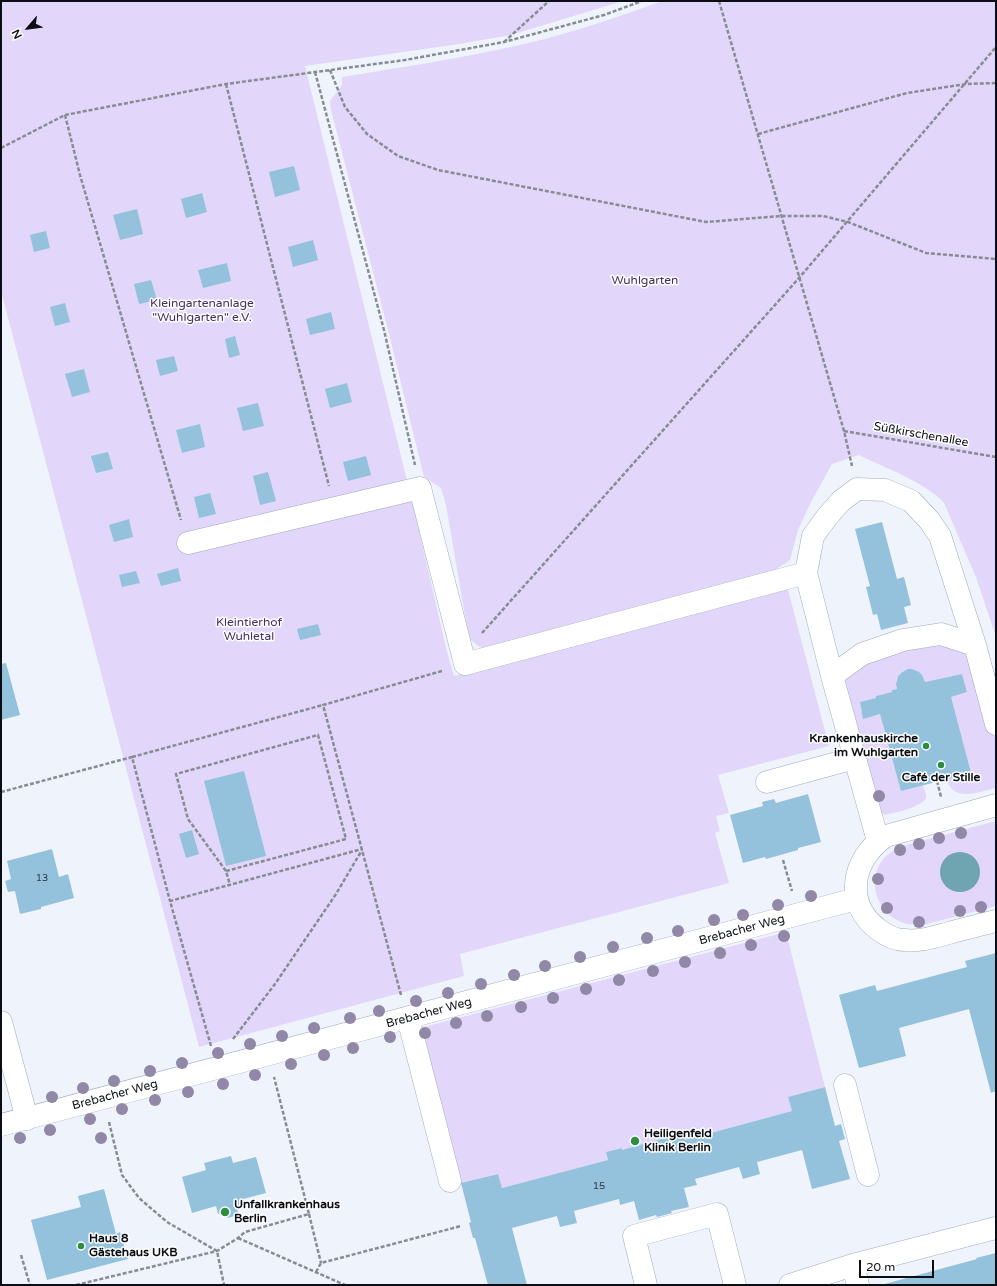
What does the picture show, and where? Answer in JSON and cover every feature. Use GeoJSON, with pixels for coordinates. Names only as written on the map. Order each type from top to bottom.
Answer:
{"type":"FeatureCollection","features":[{"type":"Feature","properties":{"kind":"lane"},"geometry":{"type":"LineString","coordinates":[[188,543],[420,488],[465,664],[806,572]]}},
{"type":"Feature","properties":{"kind":"lane"},"geometry":{"type":"LineString","coordinates":[[878,841],[832,676],[806,572],[813,536],[841,501],[857,489],[885,490],[911,501],[929,520],[940,536],[975,645],[996,724]]}},
{"type":"Feature","properties":{"kind":"lane"},"geometry":{"type":"LineString","coordinates":[[832,676],[862,654],[903,640],[941,634],[975,645]]}},
{"type":"Feature","properties":{"kind":"lane"},"geometry":{"type":"LineString","coordinates":[[767,782],[855,758]]}},
{"type":"Feature","properties":{"kind":"lane"},"geometry":{"type":"LineString","coordinates":[[996,805],[886,836],[878,841],[862,860],[856,876],[856,899],[861,910],[872,925],[886,935],[902,940],[920,940],[996,921]]}},
{"type":"Feature","properties":{"kind":"lane","name":"Brebacher Weg"},"geometry":{"type":"LineString","coordinates":[[1,1125],[856,899]]}},
{"type":"Feature","properties":{"kind":"lane"},"geometry":{"type":"LineString","coordinates":[[408,1018],[450,1181]]}},
{"type":"Feature","properties":{"kind":"lane"},"geometry":{"type":"LineString","coordinates":[[1,1022],[26,1119]]}},
{"type":"Feature","properties":{"kind":"lane"},"geometry":{"type":"LineString","coordinates":[[845,1085],[868,1175]]}},
{"type":"Feature","properties":{"kind":"lane"},"geometry":{"type":"LineString","coordinates":[[646,1285],[634,1236],[717,1214],[735,1285]]}},
{"type":"Feature","properties":{"kind":"lane"},"geometry":{"type":"LineString","coordinates":[[790,1285],[856,1275],[996,1228]]}},
{"type":"Feature","properties":{"kind":"path"},"geometry":{"type":"LineString","coordinates":[[504,42],[549,1]]}},
{"type":"Feature","properties":{"kind":"path"},"geometry":{"type":"LineString","coordinates":[[1,148],[65,116],[226,84],[405,60],[504,42],[604,15],[642,1]]}},
{"type":"Feature","properties":{"kind":"path"},"geometry":{"type":"LineString","coordinates":[[719,1],[844,431],[857,489]]}},
{"type":"Feature","properties":{"kind":"path"},"geometry":{"type":"LineString","coordinates":[[1,792],[323,705],[465,664],[474,641],[799,278],[996,47]]}},
{"type":"Feature","properties":{"kind":"path"},"geometry":{"type":"LineString","coordinates":[[330,70],[345,107],[367,134],[398,156],[438,170],[706,222],[781,216],[823,216],[848,222],[926,253],[996,259]]}},
{"type":"Feature","properties":{"kind":"path"},"geometry":{"type":"LineString","coordinates":[[315,72],[384,330],[420,488]]}},
{"type":"Feature","properties":{"kind":"path"},"geometry":{"type":"LineString","coordinates":[[758,134],[907,93],[966,84],[996,83]]}},
{"type":"Feature","properties":{"kind":"path"},"geometry":{"type":"LineString","coordinates":[[226,84],[335,508]]}},
{"type":"Feature","properties":{"kind":"path"},"geometry":{"type":"LineString","coordinates":[[65,116],[80,175],[188,543]]}},
{"type":"Feature","properties":{"kind":"path","name":"Süßkirschenallee"},"geometry":{"type":"LineString","coordinates":[[844,431],[996,457]]}},
{"type":"Feature","properties":{"kind":"path"},"geometry":{"type":"LineString","coordinates":[[323,705],[408,1018]]}},
{"type":"Feature","properties":{"kind":"path"},"geometry":{"type":"LineString","coordinates":[[226,871],[346,839],[318,735],[176,774],[188,819],[226,871],[230,885]]}},
{"type":"Feature","properties":{"kind":"path"},"geometry":{"type":"LineString","coordinates":[[132,757],[170,901],[212,1048]]}},
{"type":"Feature","properties":{"kind":"path"},"geometry":{"type":"LineString","coordinates":[[937,781],[938,787]]}},
{"type":"Feature","properties":{"kind":"path"},"geometry":{"type":"LineString","coordinates":[[170,901],[362,849]]}},
{"type":"Feature","properties":{"kind":"path"},"geometry":{"type":"LineString","coordinates":[[230,1043],[276,984],[336,894],[362,849]]}},
{"type":"Feature","properties":{"kind":"path"},"geometry":{"type":"LineString","coordinates":[[783,860],[793,894],[801,914]]}},
{"type":"Feature","properties":{"kind":"path"},"geometry":{"type":"LineString","coordinates":[[268,1055],[321,1263],[316,1272]]}},
{"type":"Feature","properties":{"kind":"path"},"geometry":{"type":"LineString","coordinates":[[104,1098],[122,1176],[139,1198],[167,1222],[217,1251],[224,1285]]}},
{"type":"Feature","properties":{"kind":"path"},"geometry":{"type":"LineString","coordinates":[[76,1285],[217,1251],[245,1232],[309,1214]]}},
{"type":"Feature","properties":{"kind":"path"},"geometry":{"type":"LineString","coordinates":[[321,1263],[461,1226]]}},
{"type":"Feature","properties":{"kind":"path"},"geometry":{"type":"LineString","coordinates":[[238,1238],[345,1285]]}},
{"type":"Feature","properties":{"kind":"path"},"geometry":{"type":"LineString","coordinates":[[21,1255],[30,1285]]}},
{"type":"Feature","properties":{"kind":"green space"},"geometry":{"type":"Polygon","coordinates":[[[1,1],[623,1],[511,35],[305,66],[454,676],[787,586],[829,746],[718,775],[729,813],[716,816],[720,831],[715,833],[729,883],[460,954],[464,976],[199,1047],[1,291],[1,1]]]}},
{"type":"Feature","properties":{"kind":"green space","name":"Wuhlgarten"},"geometry":{"type":"Polygon","coordinates":[[[662,1],[996,1],[996,637],[976,577],[944,503],[916,482],[859,455],[832,464],[810,504],[798,530],[790,560],[771,573],[483,649],[469,639],[446,505],[441,488],[424,477],[388,330],[331,110],[330,101],[342,85],[342,77],[445,60],[526,44],[585,28],[662,1]]]}},
{"type":"Feature","properties":{"kind":"green space"},"geometry":{"type":"Polygon","coordinates":[[[901,645],[966,645],[983,694],[996,740],[996,788],[967,794],[960,793],[954,791],[947,779],[951,697],[967,692],[962,674],[925,682],[917,671],[911,669],[906,670],[898,676],[896,682],[897,689],[892,690],[892,692],[876,696],[876,698],[860,702],[863,718],[880,714],[901,790],[923,785],[926,798],[920,804],[903,811],[886,814],[879,813],[845,680],[849,671],[901,645]]]}},
{"type":"Feature","properties":{"kind":"green space"},"geometry":{"type":"Polygon","coordinates":[[[996,821],[996,906],[923,925],[901,922],[885,911],[876,894],[875,885],[879,866],[888,854],[902,846],[996,821]]]}},
{"type":"Feature","properties":{"kind":"green space"},"geometry":{"type":"Polygon","coordinates":[[[786,932],[825,1087],[788,1097],[792,1111],[685,1140],[683,1132],[622,1150],[621,1148],[606,1152],[608,1160],[502,1188],[497,1174],[461,1183],[420,1028],[786,932]]]}},
{"type":"Feature","properties":{"kind":"water"},"geometry":{"type":"Polygon","coordinates":[[[964,852],[971,855],[977,861],[980,872],[979,880],[971,889],[964,892],[956,892],[949,889],[941,880],[940,868],[943,861],[952,853],[964,852]]]}},
{"type":"Feature","properties":{"kind":"building"},"geometry":{"type":"Polygon","coordinates":[[[294,166],[300,190],[275,197],[269,172],[294,166]]]}},
{"type":"Feature","properties":{"kind":"building"},"geometry":{"type":"Polygon","coordinates":[[[202,193],[207,212],[186,218],[181,199],[202,193]]]}},
{"type":"Feature","properties":{"kind":"building"},"geometry":{"type":"Polygon","coordinates":[[[137,209],[143,234],[120,240],[113,215],[137,209]]]}},
{"type":"Feature","properties":{"kind":"building"},"geometry":{"type":"Polygon","coordinates":[[[46,231],[50,248],[34,252],[30,235],[46,231]]]}},
{"type":"Feature","properties":{"kind":"building"},"geometry":{"type":"Polygon","coordinates":[[[313,240],[318,260],[293,267],[288,247],[313,240]]]}},
{"type":"Feature","properties":{"kind":"building"},"geometry":{"type":"Polygon","coordinates":[[[227,263],[231,281],[203,288],[198,270],[227,263]]]}},
{"type":"Feature","properties":{"kind":"building"},"geometry":{"type":"Polygon","coordinates":[[[151,280],[157,300],[139,304],[134,284],[151,280]]]}},
{"type":"Feature","properties":{"kind":"building"},"geometry":{"type":"Polygon","coordinates":[[[65,303],[70,322],[55,326],[50,307],[65,303]]]}},
{"type":"Feature","properties":{"kind":"building"},"geometry":{"type":"Polygon","coordinates":[[[331,312],[335,329],[310,335],[306,319],[331,312]]]}},
{"type":"Feature","properties":{"kind":"building"},"geometry":{"type":"Polygon","coordinates":[[[235,336],[240,355],[229,358],[225,339],[235,336]]]}},
{"type":"Feature","properties":{"kind":"building"},"geometry":{"type":"Polygon","coordinates":[[[174,356],[178,371],[160,376],[156,360],[174,356]]]}},
{"type":"Feature","properties":{"kind":"building"},"geometry":{"type":"Polygon","coordinates":[[[84,369],[90,392],[72,397],[65,374],[84,369]]]}},
{"type":"Feature","properties":{"kind":"building"},"geometry":{"type":"Polygon","coordinates":[[[347,383],[352,402],[330,408],[325,389],[347,383]]]}},
{"type":"Feature","properties":{"kind":"building"},"geometry":{"type":"Polygon","coordinates":[[[258,403],[264,426],[243,431],[237,408],[258,403]]]}},
{"type":"Feature","properties":{"kind":"building"},"geometry":{"type":"Polygon","coordinates":[[[200,424],[205,447],[182,453],[176,430],[200,424]]]}},
{"type":"Feature","properties":{"kind":"building"},"geometry":{"type":"Polygon","coordinates":[[[108,452],[113,469],[96,473],[91,456],[108,452]]]}},
{"type":"Feature","properties":{"kind":"building"},"geometry":{"type":"Polygon","coordinates":[[[366,456],[371,475],[348,481],[343,462],[366,456]]]}},
{"type":"Feature","properties":{"kind":"building"},"geometry":{"type":"Polygon","coordinates":[[[268,472],[276,501],[260,505],[253,476],[268,472]]]}},
{"type":"Feature","properties":{"kind":"building"},"geometry":{"type":"Polygon","coordinates":[[[210,493],[216,514],[199,518],[194,497],[210,493]]]}},
{"type":"Feature","properties":{"kind":"building"},"geometry":{"type":"Polygon","coordinates":[[[129,519],[133,537],[114,542],[109,525],[129,519]]]}},
{"type":"Feature","properties":{"kind":"building"},"geometry":{"type":"Polygon","coordinates":[[[882,522],[897,579],[904,577],[911,605],[904,607],[908,623],[881,630],[877,614],[873,615],[866,587],[870,586],[855,529],[882,522]]]}},
{"type":"Feature","properties":{"kind":"building"},"geometry":{"type":"Polygon","coordinates":[[[178,568],[181,581],[161,586],[157,574],[178,568]]]}},
{"type":"Feature","properties":{"kind":"building"},"geometry":{"type":"Polygon","coordinates":[[[136,571],[140,583],[122,587],[119,575],[136,571]]]}},
{"type":"Feature","properties":{"kind":"building"},"geometry":{"type":"Polygon","coordinates":[[[318,624],[321,635],[300,640],[297,629],[318,624]]]}},
{"type":"Feature","properties":{"kind":"building"},"geometry":{"type":"Polygon","coordinates":[[[6,663],[20,715],[1,720],[1,664],[6,663]]]}},
{"type":"Feature","properties":{"kind":"building","name":"Krankenhauskirche im Wuhlgarten"},"geometry":{"type":"Polygon","coordinates":[[[908,669],[919,672],[925,682],[962,674],[967,692],[951,697],[971,773],[901,791],[880,714],[863,719],[860,702],[876,698],[876,696],[892,692],[892,690],[897,689],[896,684],[898,676],[908,669]]]}},
{"type":"Feature","properties":{"kind":"building"},"geometry":{"type":"Polygon","coordinates":[[[244,771],[266,856],[226,866],[204,781],[244,771]]]}},
{"type":"Feature","properties":{"kind":"building"},"geometry":{"type":"Polygon","coordinates":[[[808,794],[821,842],[766,859],[765,857],[743,863],[730,815],[763,806],[762,802],[774,799],[776,803],[808,794]]]}},
{"type":"Feature","properties":{"kind":"building"},"geometry":{"type":"Polygon","coordinates":[[[192,830],[199,854],[186,858],[179,834],[192,830]]]}},
{"type":"Feature","properties":{"kind":"building"},"geometry":{"type":"Polygon","coordinates":[[[52,849],[59,877],[68,874],[74,898],[20,914],[15,891],[8,892],[5,881],[11,879],[7,861],[52,849]]]}},
{"type":"Feature","properties":{"kind":"building"},"geometry":{"type":"Polygon","coordinates":[[[996,953],[996,1091],[991,1093],[969,1009],[899,1028],[906,1056],[859,1068],[839,995],[875,985],[877,991],[967,967],[965,961],[996,953]]]}},
{"type":"Feature","properties":{"kind":"building"},"geometry":{"type":"Polygon","coordinates":[[[825,1087],[835,1126],[841,1124],[845,1139],[839,1141],[850,1179],[812,1189],[802,1150],[757,1162],[760,1174],[743,1179],[739,1167],[695,1179],[697,1185],[684,1188],[689,1207],[671,1211],[672,1213],[657,1217],[656,1215],[639,1220],[634,1201],[620,1205],[619,1199],[574,1211],[577,1223],[560,1227],[557,1216],[512,1228],[527,1285],[488,1285],[475,1238],[473,1238],[469,1223],[471,1222],[461,1183],[498,1174],[502,1188],[608,1160],[606,1152],[622,1148],[622,1150],[683,1132],[685,1140],[792,1111],[788,1097],[825,1087]]]}},
{"type":"Feature","properties":{"kind":"building"},"geometry":{"type":"Polygon","coordinates":[[[231,1156],[233,1163],[256,1157],[266,1193],[243,1199],[245,1207],[237,1209],[239,1215],[227,1218],[225,1212],[218,1214],[216,1206],[192,1213],[182,1177],[206,1170],[204,1163],[231,1156]]]}},
{"type":"Feature","properties":{"kind":"building","name":"Haus 8 Gästehaus UKB"},"geometry":{"type":"Polygon","coordinates":[[[104,1189],[116,1234],[120,1232],[128,1259],[47,1280],[31,1220],[81,1207],[78,1196],[104,1189]]]}},
{"type":"Feature","properties":{"kind":"building"},"geometry":{"type":"Polygon","coordinates":[[[996,1253],[996,1285],[881,1285],[977,1259],[976,1258],[996,1253]]]}},
{"type":"Feature","properties":{"kind":"place","name":"Krankenhauskirche im Wuhlgarten"},"geometry":{"type":"Point","coordinates":[926,746]}},
{"type":"Feature","properties":{"kind":"place","name":"Café der Stille"},"geometry":{"type":"Point","coordinates":[941,765]}},
{"type":"Feature","properties":{"kind":"place","name":"Heiligenfeld Klinik Berlin"},"geometry":{"type":"Point","coordinates":[635,1141]}},
{"type":"Feature","properties":{"kind":"place","name":"Unfallkrankenhaus Berlin"},"geometry":{"type":"Point","coordinates":[225,1212]}},
{"type":"Feature","properties":{"kind":"place","name":"Haus 8 Gästehaus UKB"},"geometry":{"type":"Point","coordinates":[81,1246]}},
{"type":"Feature","properties":{"kind":"park label","name":"Kleingartenanlage \"Wuhlgarten\" e.V."},"geometry":{"type":"Point","coordinates":[202,311]}},
{"type":"Feature","properties":{"kind":"park label","name":"Kleintierhof Wuhletal"},"geometry":{"type":"Point","coordinates":[249,630]}}]}
